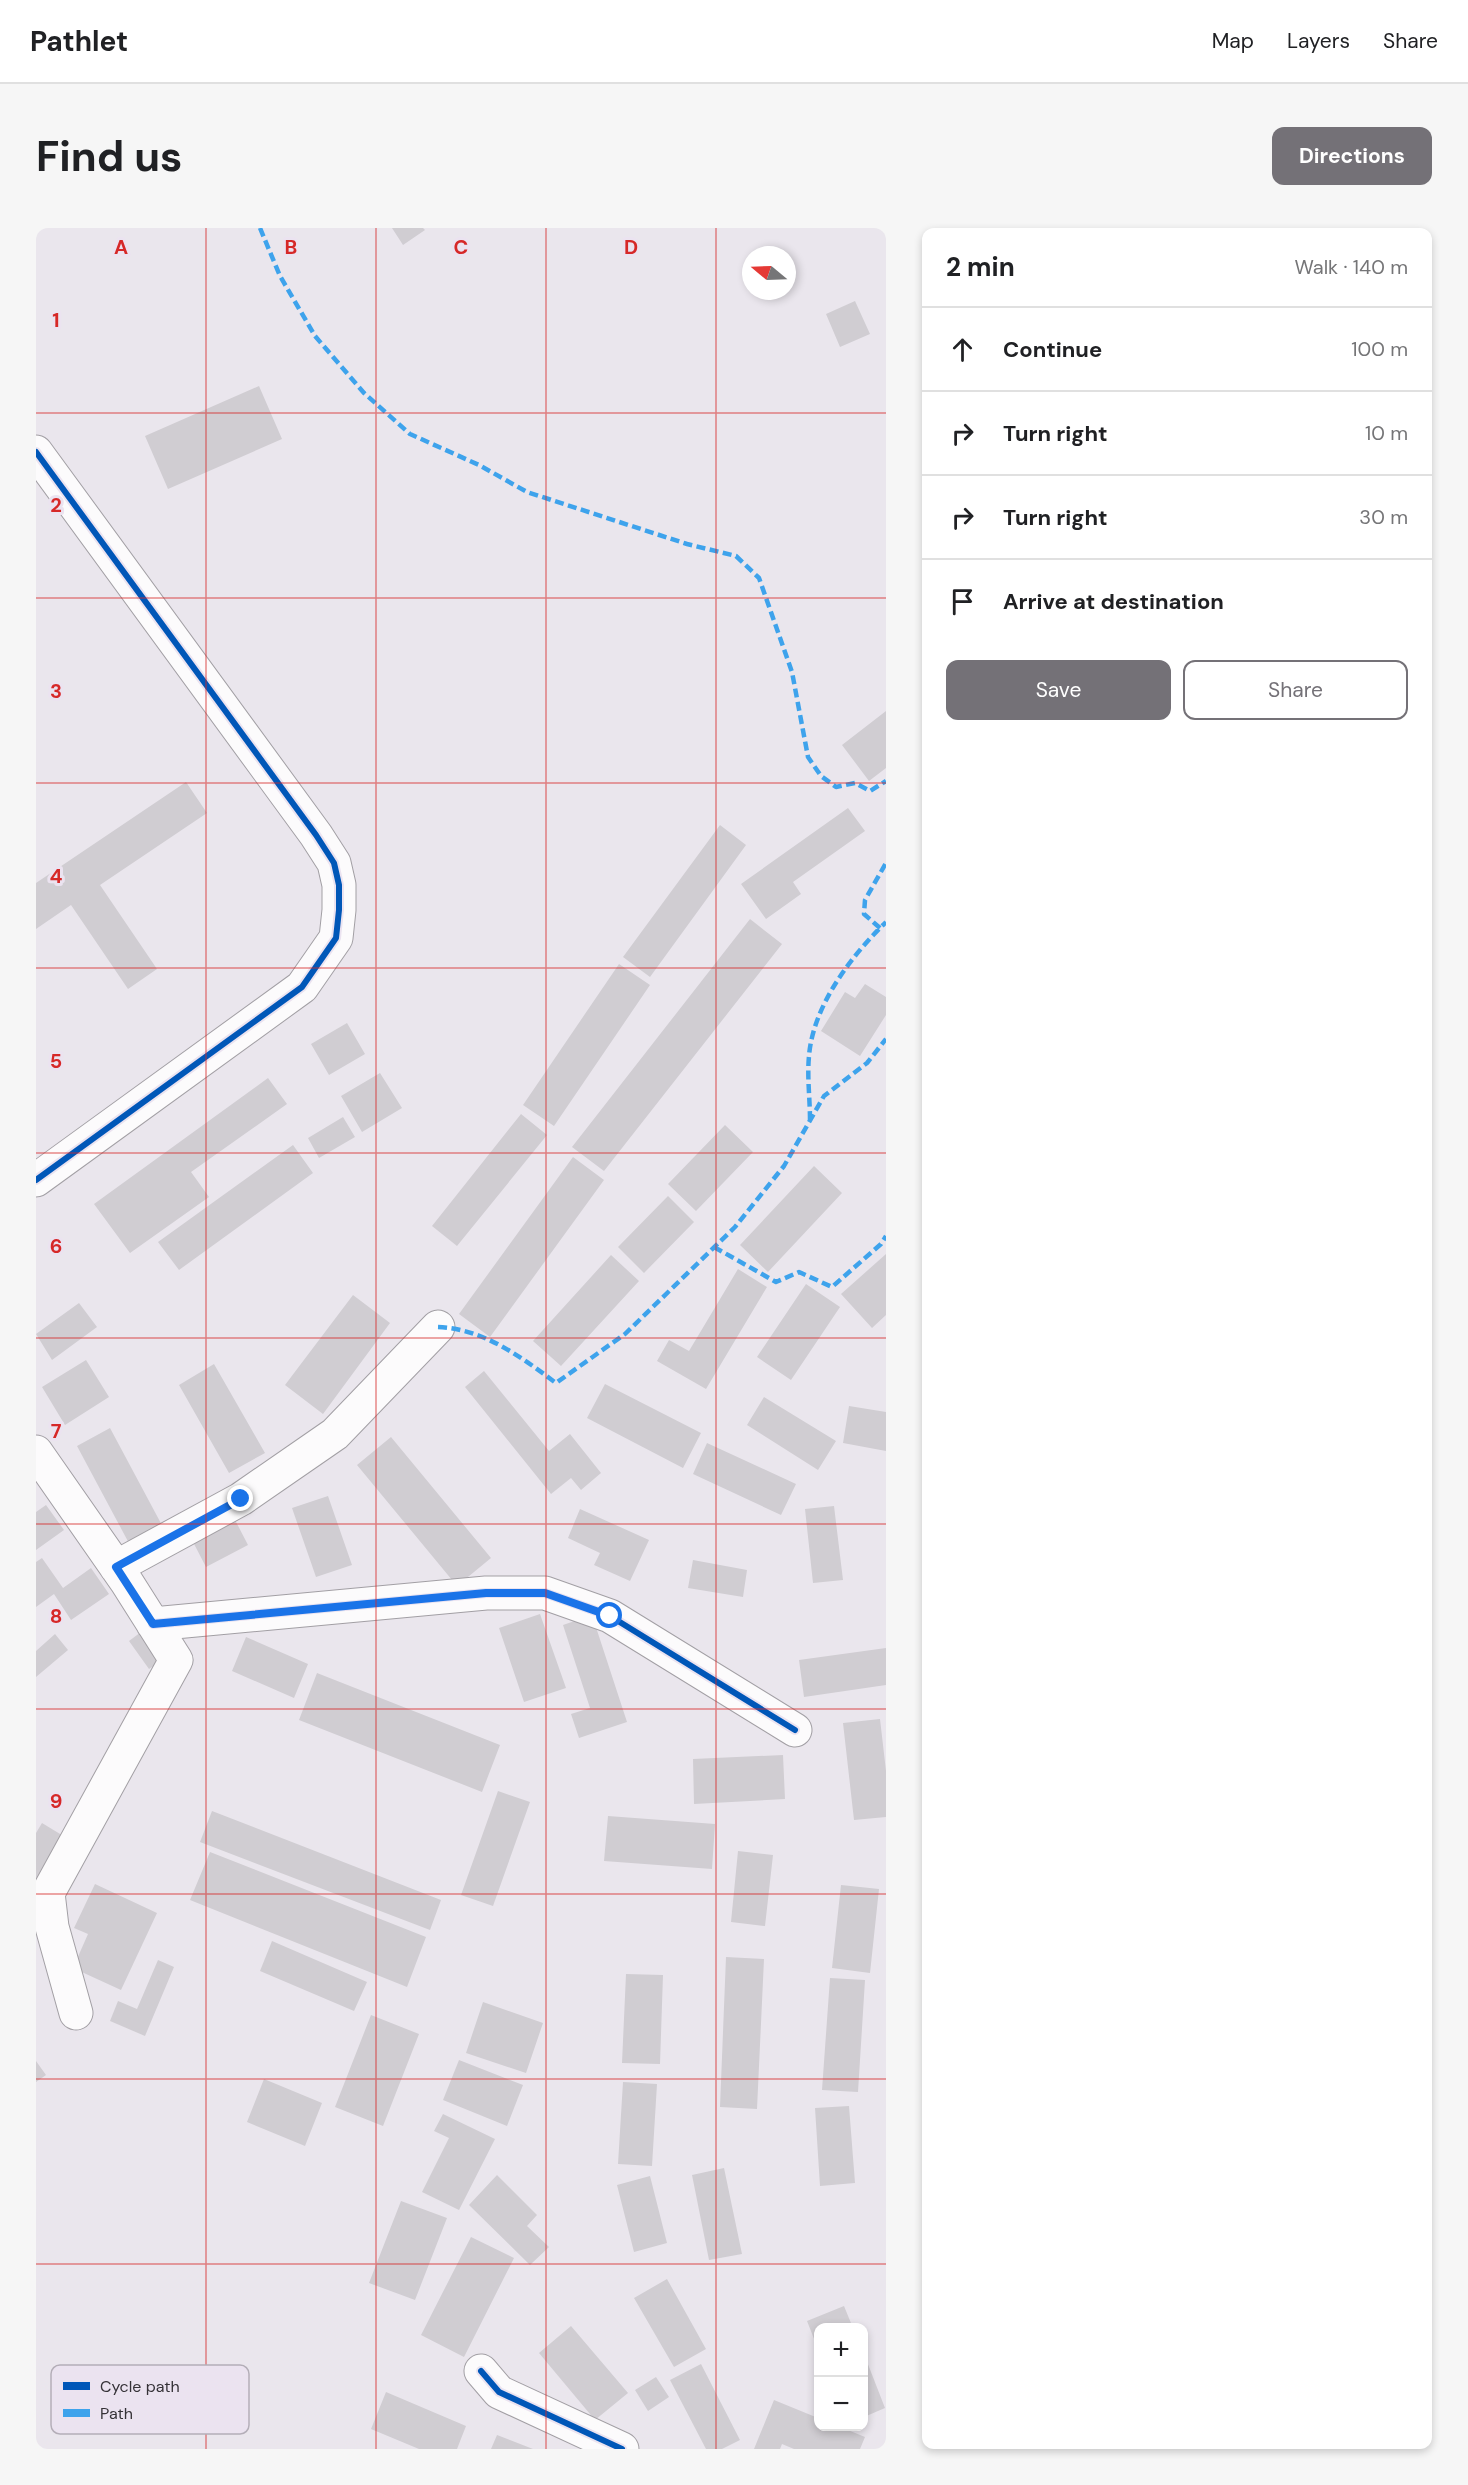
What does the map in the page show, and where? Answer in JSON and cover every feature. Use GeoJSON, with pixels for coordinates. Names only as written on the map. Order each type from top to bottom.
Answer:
{"type":"FeatureCollection","features":[{"type":"Feature","properties":{"kind":"street"},"geometry":{"type":"LineString","coordinates":[[36,452],[316,835],[334,863],[339,885],[339,902],[336,938],[302,987],[36,1180]]}},
{"type":"Feature","properties":{"kind":"street"},"geometry":{"type":"LineString","coordinates":[[116,1567],[241,1499],[335,1434],[438,1327]]}},
{"type":"Feature","properties":{"kind":"street"},"geometry":{"type":"LineString","coordinates":[[36,1452],[116,1567],[176,1660],[48,1893],[52,1927],[76,2013]]}},
{"type":"Feature","properties":{"kind":"street"},"geometry":{"type":"LineString","coordinates":[[153,1624],[486,1593],[545,1593],[610,1616],[795,1730]]}},
{"type":"Feature","properties":{"kind":"street"},"geometry":{"type":"LineString","coordinates":[[482,2370],[499,2392],[622,2449]]}},
{"type":"Feature","properties":{"kind":"building"},"geometry":{"type":"Polygon","coordinates":[[[392,228],[423,228],[425,230],[403,245],[392,228]]]}},
{"type":"Feature","properties":{"kind":"building"},"geometry":{"type":"Polygon","coordinates":[[[855,301],[870,334],[840,347],[826,314],[855,301]]]}},
{"type":"Feature","properties":{"kind":"building"},"geometry":{"type":"Polygon","coordinates":[[[259,386],[282,439],[168,489],[145,436],[259,386]]]}},
{"type":"Feature","properties":{"kind":"building"},"geometry":{"type":"Polygon","coordinates":[[[886,711],[886,768],[869,781],[842,745],[886,711]]]}},
{"type":"Feature","properties":{"kind":"building"},"geometry":{"type":"Polygon","coordinates":[[[186,782],[207,813],[100,885],[157,969],[128,989],[71,905],[36,929],[36,883],[186,782]]]}},
{"type":"Feature","properties":{"kind":"building"},"geometry":{"type":"Polygon","coordinates":[[[848,808],[865,831],[793,882],[801,894],[766,919],[741,884],[848,808]]]}},
{"type":"Feature","properties":{"kind":"building"},"geometry":{"type":"Polygon","coordinates":[[[720,825],[746,845],[650,977],[623,957],[720,825]]]}},
{"type":"Feature","properties":{"kind":"building"},"geometry":{"type":"Polygon","coordinates":[[[750,919],[782,944],[604,1171],[572,1147],[750,919]]]}},
{"type":"Feature","properties":{"kind":"building"},"geometry":{"type":"Polygon","coordinates":[[[619,964],[650,985],[554,1126],[523,1105],[619,964]]]}},
{"type":"Feature","properties":{"kind":"building"},"geometry":{"type":"Polygon","coordinates":[[[865,984],[886,997],[886,1015],[860,1056],[821,1031],[845,992],[855,998],[865,984]]]}},
{"type":"Feature","properties":{"kind":"building"},"geometry":{"type":"Polygon","coordinates":[[[347,1023],[365,1054],[329,1075],[311,1044],[347,1023]]]}},
{"type":"Feature","properties":{"kind":"building"},"geometry":{"type":"Polygon","coordinates":[[[380,1073],[402,1108],[362,1132],[341,1096],[380,1073]]]}},
{"type":"Feature","properties":{"kind":"building"},"geometry":{"type":"Polygon","coordinates":[[[268,1078],[287,1104],[191,1172],[209,1197],[130,1253],[94,1204],[268,1078]]]}},
{"type":"Feature","properties":{"kind":"building"},"geometry":{"type":"Polygon","coordinates":[[[521,1114],[547,1135],[457,1246],[432,1226],[521,1114]]]}},
{"type":"Feature","properties":{"kind":"building"},"geometry":{"type":"Polygon","coordinates":[[[343,1117],[355,1137],[319,1158],[308,1138],[343,1117]]]}},
{"type":"Feature","properties":{"kind":"building"},"geometry":{"type":"Polygon","coordinates":[[[725,1125],[753,1152],[696,1211],[668,1184],[725,1125]]]}},
{"type":"Feature","properties":{"kind":"building"},"geometry":{"type":"Polygon","coordinates":[[[293,1145],[313,1173],[179,1270],[158,1242],[293,1145]]]}},
{"type":"Feature","properties":{"kind":"building"},"geometry":{"type":"Polygon","coordinates":[[[573,1157],[604,1180],[490,1337],[459,1314],[573,1157]]]}},
{"type":"Feature","properties":{"kind":"building"},"geometry":{"type":"Polygon","coordinates":[[[814,1166],[842,1193],[768,1272],[740,1245],[814,1166]]]}},
{"type":"Feature","properties":{"kind":"building"},"geometry":{"type":"Polygon","coordinates":[[[668,1196],[694,1222],[644,1273],[618,1247],[668,1196]]]}},
{"type":"Feature","properties":{"kind":"building"},"geometry":{"type":"Polygon","coordinates":[[[886,1254],[886,1315],[872,1328],[841,1294],[886,1254]]]}},
{"type":"Feature","properties":{"kind":"building"},"geometry":{"type":"Polygon","coordinates":[[[611,1255],[639,1281],[561,1366],[533,1341],[611,1255]]]}},
{"type":"Feature","properties":{"kind":"building"},"geometry":{"type":"Polygon","coordinates":[[[738,1269],[767,1287],[706,1389],[657,1361],[669,1340],[689,1351],[738,1269]]]}},
{"type":"Feature","properties":{"kind":"building"},"geometry":{"type":"Polygon","coordinates":[[[806,1284],[840,1307],[791,1380],[757,1357],[806,1284]]]}},
{"type":"Feature","properties":{"kind":"building"},"geometry":{"type":"Polygon","coordinates":[[[353,1295],[390,1323],[323,1414],[285,1385],[353,1295]]]}},
{"type":"Feature","properties":{"kind":"building"},"geometry":{"type":"Polygon","coordinates":[[[79,1303],[97,1327],[52,1360],[36,1334],[79,1303]]]}},
{"type":"Feature","properties":{"kind":"building"},"geometry":{"type":"Polygon","coordinates":[[[86,1360],[109,1397],[65,1425],[42,1387],[86,1360]]]}},
{"type":"Feature","properties":{"kind":"building"},"geometry":{"type":"Polygon","coordinates":[[[214,1364],[265,1453],[229,1473],[179,1385],[214,1364]]]}},
{"type":"Feature","properties":{"kind":"building"},"geometry":{"type":"Polygon","coordinates":[[[484,1371],[549,1451],[570,1434],[601,1473],[581,1490],[571,1478],[551,1494],[465,1387],[484,1371]]]}},
{"type":"Feature","properties":{"kind":"building"},"geometry":{"type":"Polygon","coordinates":[[[605,1384],[701,1433],[683,1468],[587,1418],[605,1384]]]}},
{"type":"Feature","properties":{"kind":"building"},"geometry":{"type":"Polygon","coordinates":[[[764,1397],[836,1441],[818,1470],[747,1425],[764,1397]]]}},
{"type":"Feature","properties":{"kind":"building"},"geometry":{"type":"Polygon","coordinates":[[[849,1406],[886,1412],[886,1451],[843,1443],[849,1406]]]}},
{"type":"Feature","properties":{"kind":"building"},"geometry":{"type":"Polygon","coordinates":[[[110,1428],[164,1529],[131,1547],[77,1446],[110,1428]]]}},
{"type":"Feature","properties":{"kind":"building"},"geometry":{"type":"Polygon","coordinates":[[[391,1437],[491,1558],[457,1586],[357,1465],[391,1437]]]}},
{"type":"Feature","properties":{"kind":"building"},"geometry":{"type":"Polygon","coordinates":[[[707,1443],[796,1484],[781,1515],[693,1474],[707,1443]]]}},
{"type":"Feature","properties":{"kind":"building"},"geometry":{"type":"Polygon","coordinates":[[[328,1496],[352,1565],[316,1577],[292,1508],[328,1496]]]}},
{"type":"Feature","properties":{"kind":"building"},"geometry":{"type":"Polygon","coordinates":[[[46,1505],[64,1530],[36,1550],[36,1512],[46,1505]]]}},
{"type":"Feature","properties":{"kind":"building"},"geometry":{"type":"Polygon","coordinates":[[[834,1506],[843,1580],[813,1583],[805,1509],[834,1506]]]}},
{"type":"Feature","properties":{"kind":"building"},"geometry":{"type":"Polygon","coordinates":[[[580,1509],[649,1540],[630,1581],[594,1565],[600,1553],[568,1538],[580,1509]]]}},
{"type":"Feature","properties":{"kind":"building"},"geometry":{"type":"Polygon","coordinates":[[[234,1518],[248,1545],[206,1567],[192,1540],[234,1518]]]}},
{"type":"Feature","properties":{"kind":"building"},"geometry":{"type":"Polygon","coordinates":[[[42,1558],[63,1588],[91,1568],[109,1594],[71,1620],[54,1594],[36,1607],[36,1562],[42,1558]]]}},
{"type":"Feature","properties":{"kind":"building"},"geometry":{"type":"Polygon","coordinates":[[[693,1560],[747,1570],[743,1597],[688,1588],[693,1560]]]}},
{"type":"Feature","properties":{"kind":"building"},"geometry":{"type":"Polygon","coordinates":[[[540,1614],[566,1688],[524,1702],[499,1628],[540,1614]]]}},
{"type":"Feature","properties":{"kind":"building"},"geometry":{"type":"Polygon","coordinates":[[[592,1615],[627,1722],[579,1738],[571,1714],[590,1708],[563,1625],[592,1615]]]}},
{"type":"Feature","properties":{"kind":"building"},"geometry":{"type":"Polygon","coordinates":[[[141,1632],[161,1661],[149,1669],[129,1641],[141,1632]]]}},
{"type":"Feature","properties":{"kind":"building"},"geometry":{"type":"Polygon","coordinates":[[[55,1634],[68,1650],[36,1677],[36,1651],[55,1634]]]}},
{"type":"Feature","properties":{"kind":"building"},"geometry":{"type":"Polygon","coordinates":[[[246,1637],[308,1664],[294,1698],[232,1671],[246,1637]]]}},
{"type":"Feature","properties":{"kind":"building"},"geometry":{"type":"Polygon","coordinates":[[[886,1648],[886,1685],[804,1697],[799,1660],[886,1648]]]}},
{"type":"Feature","properties":{"kind":"building"},"geometry":{"type":"Polygon","coordinates":[[[317,1673],[500,1745],[482,1792],[299,1720],[317,1673]]]}},
{"type":"Feature","properties":{"kind":"building"},"geometry":{"type":"Polygon","coordinates":[[[880,1719],[886,1771],[886,1817],[854,1820],[843,1723],[880,1719]]]}},
{"type":"Feature","properties":{"kind":"building"},"geometry":{"type":"Polygon","coordinates":[[[783,1755],[785,1799],[694,1804],[693,1759],[783,1755]]]}},
{"type":"Feature","properties":{"kind":"building"},"geometry":{"type":"Polygon","coordinates":[[[498,1791],[530,1802],[493,1906],[461,1895],[498,1791]]]}},
{"type":"Feature","properties":{"kind":"building"},"geometry":{"type":"Polygon","coordinates":[[[212,1811],[441,1900],[430,1930],[200,1842],[212,1811]]]}},
{"type":"Feature","properties":{"kind":"building"},"geometry":{"type":"Polygon","coordinates":[[[608,1816],[715,1824],[712,1869],[604,1861],[608,1816]]]}},
{"type":"Feature","properties":{"kind":"building"},"geometry":{"type":"Polygon","coordinates":[[[42,1823],[70,1840],[36,1896],[36,1833],[42,1823]]]}},
{"type":"Feature","properties":{"kind":"building"},"geometry":{"type":"Polygon","coordinates":[[[738,1851],[773,1855],[765,1926],[731,1922],[738,1851]]]}},
{"type":"Feature","properties":{"kind":"building"},"geometry":{"type":"Polygon","coordinates":[[[210,1852],[426,1937],[407,1987],[190,1900],[210,1852]]]}},
{"type":"Feature","properties":{"kind":"building"},"geometry":{"type":"Polygon","coordinates":[[[95,1884],[157,1913],[121,1990],[73,1968],[88,1934],[74,1928],[95,1884]]]}},
{"type":"Feature","properties":{"kind":"building"},"geometry":{"type":"Polygon","coordinates":[[[841,1885],[879,1889],[870,1973],[832,1968],[841,1885]]]}},
{"type":"Feature","properties":{"kind":"building"},"geometry":{"type":"Polygon","coordinates":[[[272,1941],[367,1982],[354,2011],[260,1971],[272,1941]]]}},
{"type":"Feature","properties":{"kind":"building"},"geometry":{"type":"Polygon","coordinates":[[[726,1957],[764,1959],[757,2109],[720,2107],[726,1957]]]}},
{"type":"Feature","properties":{"kind":"building"},"geometry":{"type":"Polygon","coordinates":[[[158,1960],[174,1967],[145,2036],[110,2021],[118,2001],[137,2009],[158,1960]]]}},
{"type":"Feature","properties":{"kind":"building"},"geometry":{"type":"Polygon","coordinates":[[[626,1974],[663,1975],[660,2064],[622,2063],[626,1974]]]}},
{"type":"Feature","properties":{"kind":"building"},"geometry":{"type":"Polygon","coordinates":[[[830,1978],[865,1980],[858,2092],[822,2090],[830,1978]]]}},
{"type":"Feature","properties":{"kind":"building"},"geometry":{"type":"Polygon","coordinates":[[[483,2002],[543,2023],[526,2073],[466,2053],[483,2002]]]}},
{"type":"Feature","properties":{"kind":"building"},"geometry":{"type":"Polygon","coordinates":[[[371,2015],[419,2034],[383,2126],[335,2107],[371,2015]]]}},
{"type":"Feature","properties":{"kind":"building"},"geometry":{"type":"Polygon","coordinates":[[[459,2060],[523,2085],[507,2126],[443,2100],[459,2060]]]}},
{"type":"Feature","properties":{"kind":"building"},"geometry":{"type":"Polygon","coordinates":[[[36,2061],[46,2075],[36,2082],[36,2061]]]}},
{"type":"Feature","properties":{"kind":"building"},"geometry":{"type":"Polygon","coordinates":[[[264,2079],[322,2103],[305,2146],[247,2122],[264,2079]]]}},
{"type":"Feature","properties":{"kind":"building"},"geometry":{"type":"Polygon","coordinates":[[[623,2082],[657,2084],[652,2166],[618,2164],[623,2082]]]}},
{"type":"Feature","properties":{"kind":"building"},"geometry":{"type":"Polygon","coordinates":[[[849,2106],[855,2183],[820,2186],[815,2108],[849,2106]]]}},
{"type":"Feature","properties":{"kind":"building"},"geometry":{"type":"Polygon","coordinates":[[[443,2114],[495,2139],[459,2210],[422,2192],[449,2138],[434,2131],[443,2114]]]}},
{"type":"Feature","properties":{"kind":"building"},"geometry":{"type":"Polygon","coordinates":[[[724,2168],[742,2254],[709,2260],[692,2175],[724,2168]]]}},
{"type":"Feature","properties":{"kind":"building"},"geometry":{"type":"Polygon","coordinates":[[[497,2175],[537,2215],[527,2226],[549,2247],[530,2265],[469,2205],[497,2175]]]}},
{"type":"Feature","properties":{"kind":"building"},"geometry":{"type":"Polygon","coordinates":[[[650,2176],[667,2243],[634,2252],[617,2185],[650,2176]]]}},
{"type":"Feature","properties":{"kind":"building"},"geometry":{"type":"Polygon","coordinates":[[[401,2201],[447,2218],[415,2300],[369,2283],[401,2201]]]}},
{"type":"Feature","properties":{"kind":"building"},"geometry":{"type":"Polygon","coordinates":[[[471,2237],[514,2258],[464,2357],[421,2335],[471,2237]]]}},
{"type":"Feature","properties":{"kind":"building"},"geometry":{"type":"Polygon","coordinates":[[[667,2279],[706,2349],[674,2367],[634,2298],[667,2279]]]}},
{"type":"Feature","properties":{"kind":"building"},"geometry":{"type":"Polygon","coordinates":[[[844,2306],[851,2323],[814,2323],[814,2339],[807,2321],[844,2306]]]}},
{"type":"Feature","properties":{"kind":"building"},"geometry":{"type":"Polygon","coordinates":[[[571,2326],[628,2393],[595,2420],[539,2353],[571,2326]]]}},
{"type":"Feature","properties":{"kind":"building"},"geometry":{"type":"Polygon","coordinates":[[[701,2364],[740,2440],[722,2449],[706,2449],[670,2380],[701,2364]]]}},
{"type":"Feature","properties":{"kind":"building"},"geometry":{"type":"Polygon","coordinates":[[[868,2364],[885,2408],[868,2415],[868,2364]]]}},
{"type":"Feature","properties":{"kind":"building"},"geometry":{"type":"Polygon","coordinates":[[[656,2377],[669,2397],[648,2411],[635,2390],[656,2377]]]}},
{"type":"Feature","properties":{"kind":"building"},"geometry":{"type":"Polygon","coordinates":[[[386,2392],[466,2426],[457,2449],[419,2449],[371,2429],[386,2392]]]}},
{"type":"Feature","properties":{"kind":"building"},"geometry":{"type":"Polygon","coordinates":[[[774,2400],[814,2416],[814,2431],[850,2431],[865,2437],[860,2449],[794,2449],[782,2444],[780,2449],[754,2449],[774,2400]]]}},
{"type":"Feature","properties":{"kind":"building"},"geometry":{"type":"Polygon","coordinates":[[[497,2435],[533,2449],[491,2449],[497,2435]]]}},
{"type":"Feature","properties":{"kind":"marked path"},"geometry":{"type":"LineString","coordinates":[[260,228],[280,276],[315,336],[364,393],[410,434],[479,465],[527,492],[687,544],[736,556],[759,578],[792,672],[808,757],[821,776],[836,787],[855,783],[870,791],[886,781]]}},
{"type":"Feature","properties":{"kind":"marked path"},"geometry":{"type":"LineString","coordinates":[[880,928],[864,914],[865,900],[886,863]]}},
{"type":"Feature","properties":{"kind":"marked path"},"geometry":{"type":"LineString","coordinates":[[810,1120],[809,1056],[818,1019],[847,966],[886,922]]}},
{"type":"Feature","properties":{"kind":"marked path"},"geometry":{"type":"LineString","coordinates":[[438,1327],[471,1333],[501,1346],[556,1383],[625,1334],[735,1227],[784,1166],[824,1096],[867,1063],[886,1039]]}},
{"type":"Feature","properties":{"kind":"marked path"},"geometry":{"type":"LineString","coordinates":[[714,1247],[776,1282],[799,1272],[832,1287],[881,1244],[886,1236]]}},
{"type":"Feature","properties":{"kind":"cycle path"},"geometry":{"type":"LineString","coordinates":[[36,452],[316,835],[334,863],[339,885],[336,938],[302,987],[36,1180]]}},
{"type":"Feature","properties":{"kind":"cycle path"},"geometry":{"type":"LineString","coordinates":[[153,1624],[486,1593],[545,1593],[610,1616],[795,1730]]}},
{"type":"Feature","properties":{"kind":"cycle path"},"geometry":{"type":"LineString","coordinates":[[481,2371],[499,2392],[622,2449]]}},
{"type":"Feature","properties":{"kind":"route"},"geometry":{"type":"LineString","coordinates":[[241,1499],[116,1567],[153,1624],[486,1593],[545,1593],[610,1616]]}}]}
